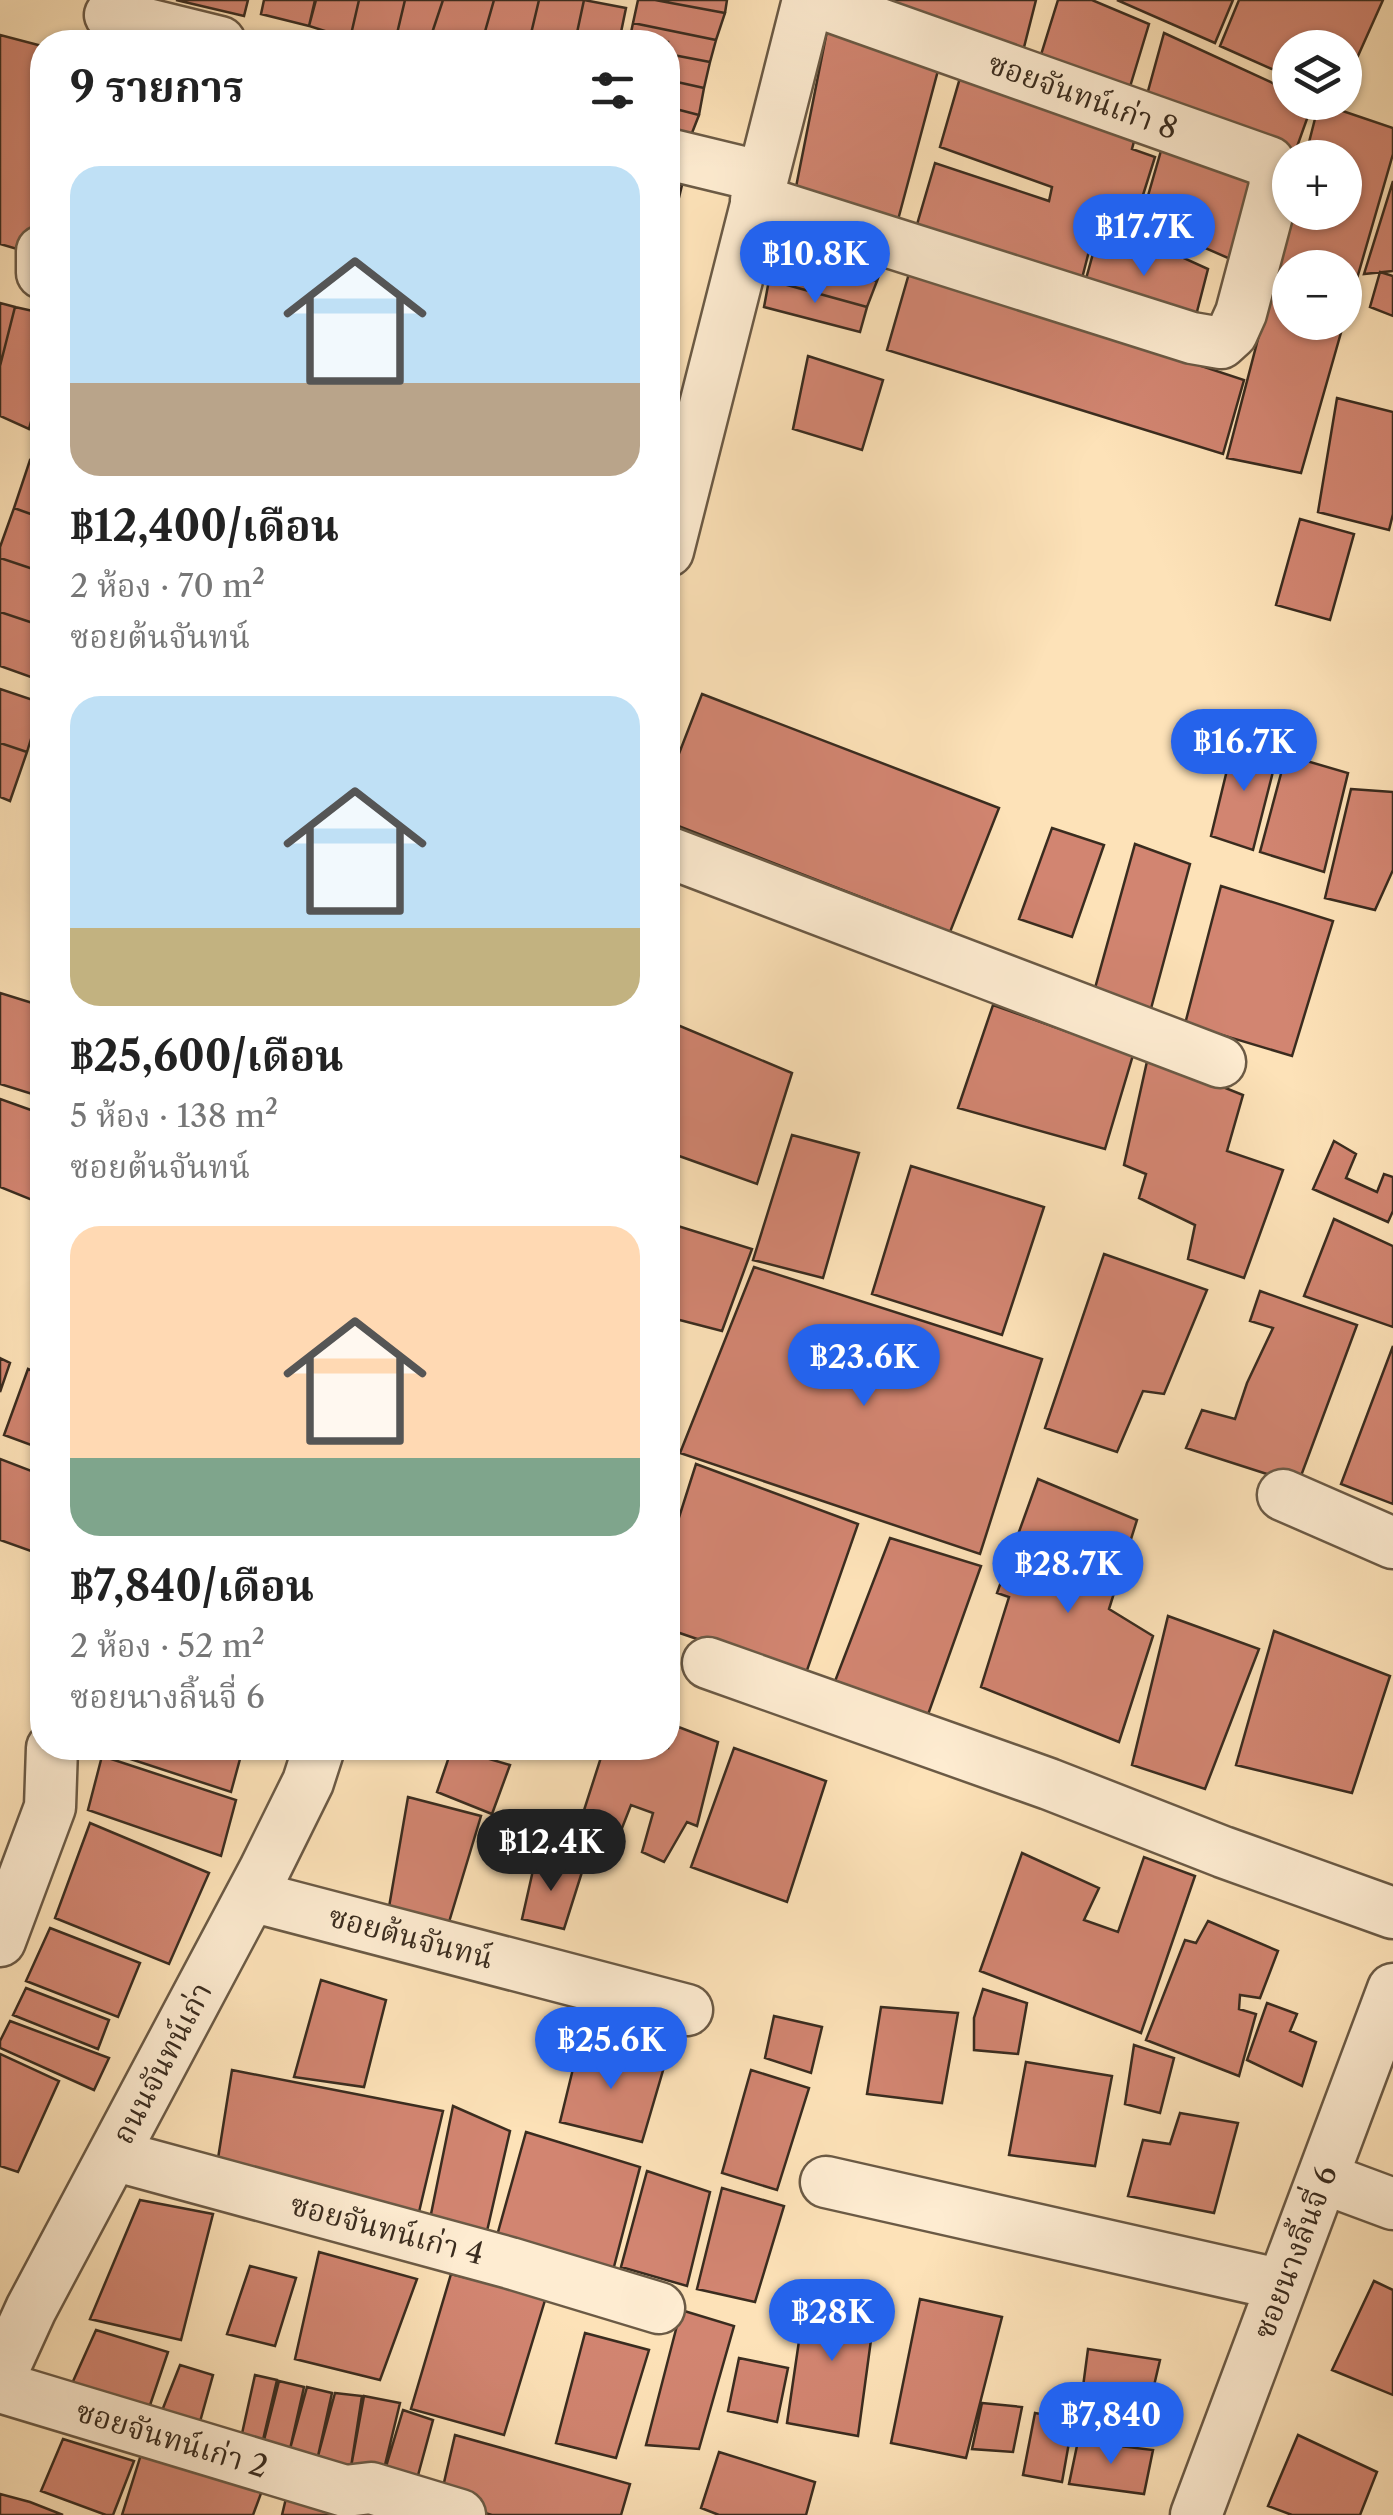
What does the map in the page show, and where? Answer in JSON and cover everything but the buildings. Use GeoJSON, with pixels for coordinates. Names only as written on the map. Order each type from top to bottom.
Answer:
{"type":"FeatureCollection","features":[{"type":"Feature","properties":{"kind":"street"},"geometry":{"type":"LineString","coordinates":[[682,434],[760,189],[810,0]]}},
{"type":"Feature","properties":{"kind":"street","name":"ซอยจันทน์เก่า 8"},"geometry":{"type":"LineString","coordinates":[[760,189],[1192,338],[1220,343],[1232,334],[1241,314],[1275,184],[1269,162],[810,0]]}},
{"type":"Feature","properties":{"kind":"street"},"geometry":{"type":"LineString","coordinates":[[108,19],[162,30]]}},
{"type":"Feature","properties":{"kind":"street"},"geometry":{"type":"LineString","coordinates":[[680,159],[760,189]]}},
{"type":"Feature","properties":{"kind":"street"},"geometry":{"type":"LineString","coordinates":[[680,857],[1220,1062]]}},
{"type":"Feature","properties":{"kind":"street"},"geometry":{"type":"LineString","coordinates":[[1283,1495],[1393,1543]]}},
{"type":"Feature","properties":{"kind":"street"},"geometry":{"type":"LineString","coordinates":[[708,1663],[1032,1778],[1393,1913]]}},
{"type":"Feature","properties":{"kind":"street"},"geometry":{"type":"LineString","coordinates":[[0,1941],[50,1807],[52,1760]]}},
{"type":"Feature","properties":{"kind":"street","name":"ถนนจันทน์เก่า"},"geometry":{"type":"LineString","coordinates":[[0,2377],[16,2302],[113,2155],[252,1896],[316,1760]]}},
{"type":"Feature","properties":{"kind":"street","name":"ซอยต้นจันทน์"},"geometry":{"type":"LineString","coordinates":[[252,1896],[687,2010]]}},
{"type":"Feature","properties":{"kind":"street","name":"ซอยนางลิ้นจี่ 6"},"geometry":{"type":"LineString","coordinates":[[1196,2515],[1393,1988]]}},
{"type":"Feature","properties":{"kind":"street","name":"ซอยจันทน์เก่า 4"},"geometry":{"type":"LineString","coordinates":[[113,2155],[510,2263],[659,2308]]}},
{"type":"Feature","properties":{"kind":"street"},"geometry":{"type":"LineString","coordinates":[[1323,2178],[1393,2204]]}},
{"type":"Feature","properties":{"kind":"street"},"geometry":{"type":"LineString","coordinates":[[826,2182],[1282,2285]]}},
{"type":"Feature","properties":{"kind":"street","name":"ซอยจันทน์เก่า 2"},"geometry":{"type":"LineString","coordinates":[[0,2387],[345,2491],[371,2488],[460,2515]]}}]}
